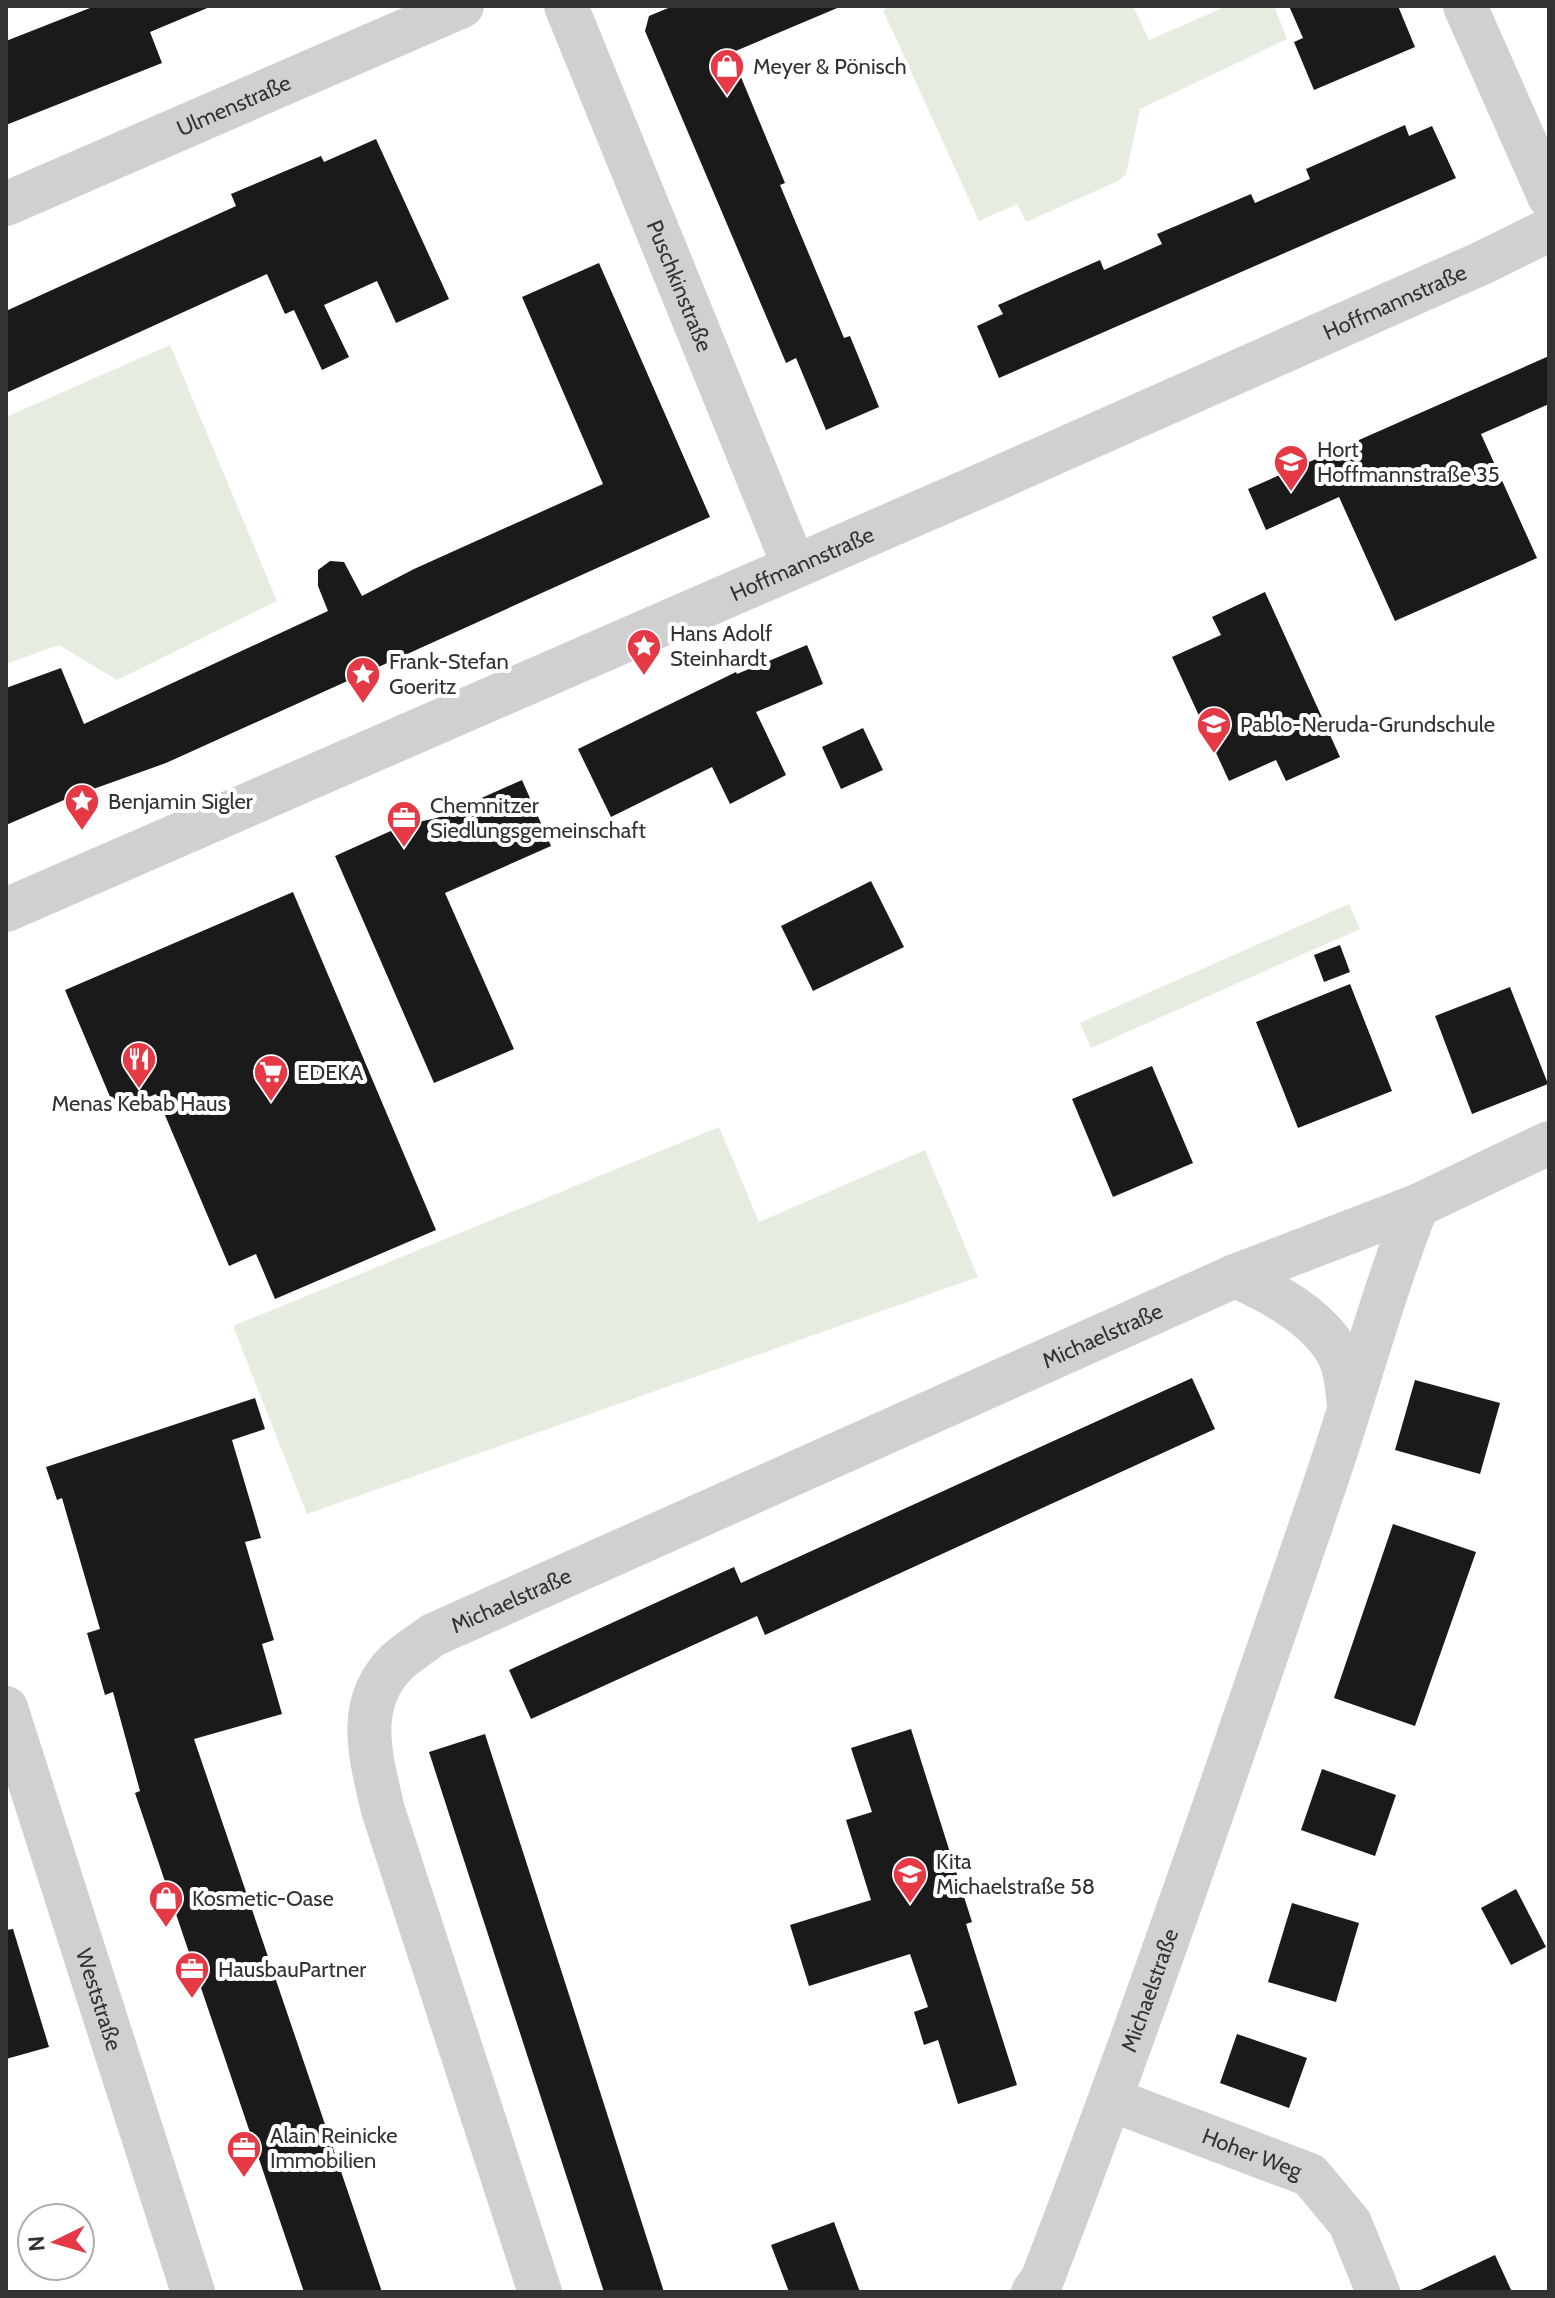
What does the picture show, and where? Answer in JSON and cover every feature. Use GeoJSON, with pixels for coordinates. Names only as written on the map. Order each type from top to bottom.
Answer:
{"type":"FeatureCollection","features":[{"type":"Feature","properties":{"kind":"street","name":"Ulmenstraße"},"geometry":{"type":"LineString","coordinates":[[6,204],[462,6]]}},
{"type":"Feature","properties":{"kind":"street","name":"Puschkinstraße"},"geometry":{"type":"LineString","coordinates":[[566,6],[794,566]]}},
{"type":"Feature","properties":{"kind":"street"},"geometry":{"type":"LineString","coordinates":[[1465,6],[1549,196]]}},
{"type":"Feature","properties":{"kind":"street","name":"Hoffmannstraße"},"geometry":{"type":"LineString","coordinates":[[6,910],[1482,263],[1549,230]]}},
{"type":"Feature","properties":{"kind":"street","name":"Michaelstraße"},"geometry":{"type":"LineString","coordinates":[[540,2292],[383,1810],[369,1721],[371,1699],[396,1663],[433,1635],[1235,1276],[1417,1206],[1549,1143]]}},
{"type":"Feature","properties":{"kind":"street","name":"Michaelstraße"},"geometry":{"type":"LineString","coordinates":[[1033,2292],[1042,2280],[1112,2100],[1350,1410],[1396,1260],[1417,1206]]}},
{"type":"Feature","properties":{"kind":"street","name":"Michaelstraße"},"geometry":{"type":"LineString","coordinates":[[1235,1276],[1289,1303],[1337,1351],[1345,1376],[1350,1410]]}},
{"type":"Feature","properties":{"kind":"street","name":"Weststraße"},"geometry":{"type":"LineString","coordinates":[[6,1708],[193,2292]]}},
{"type":"Feature","properties":{"kind":"street","name":"Hoher Weg"},"geometry":{"type":"LineString","coordinates":[[1112,2100],[1310,2175],[1350,2223],[1378,2292]]}},
{"type":"Feature","properties":{"kind":"shaded area"},"geometry":{"type":"Polygon","coordinates":[[[891,6],[1133,6],[1149,40],[1227,6],[1274,6],[1287,39],[1140,109],[1126,174],[1118,181],[1026,222],[1017,204],[979,221],[883,10],[891,6]]]}},
{"type":"Feature","properties":{"kind":"shaded area"},"geometry":{"type":"Polygon","coordinates":[[[170,345],[277,601],[117,680],[59,645],[6,664],[6,417],[170,345]]]}},
{"type":"Feature","properties":{"kind":"shaded area"},"geometry":{"type":"Polygon","coordinates":[[[1349,904],[1360,929],[1091,1048],[1080,1023],[1349,904]]]}},
{"type":"Feature","properties":{"kind":"shaded area"},"geometry":{"type":"Polygon","coordinates":[[[719,1127],[759,1222],[925,1150],[978,1277],[307,1514],[233,1326],[719,1127]]]}},
{"type":"Feature","properties":{"kind":"building"},"geometry":{"type":"Polygon","coordinates":[[[95,6],[212,6],[150,32],[162,63],[6,125],[6,41],[95,6]]]}},
{"type":"Feature","properties":{"kind":"building"},"geometry":{"type":"Polygon","coordinates":[[[673,6],[842,6],[731,53],[785,183],[780,185],[844,338],[850,336],[879,407],[826,430],[796,358],[786,363],[645,31],[649,16],[673,6]]]}},
{"type":"Feature","properties":{"kind":"building"},"geometry":{"type":"Polygon","coordinates":[[[1289,6],[1398,6],[1415,47],[1314,90],[1294,42],[1303,38],[1289,6]]]}},
{"type":"Feature","properties":{"kind":"building"},"geometry":{"type":"Polygon","coordinates":[[[1405,125],[1409,136],[1432,126],[1456,178],[999,378],[977,326],[1003,314],[998,305],[1100,260],[1104,270],[1162,244],[1157,234],[1251,194],[1255,203],[1310,179],[1306,169],[1405,125]]]}},
{"type":"Feature","properties":{"kind":"building"},"geometry":{"type":"Polygon","coordinates":[[[376,139],[449,299],[396,323],[377,281],[324,305],[349,357],[322,370],[294,310],[285,314],[267,274],[6,393],[6,311],[236,206],[231,194],[321,156],[324,162],[376,139]]]}},
{"type":"Feature","properties":{"kind":"building"},"geometry":{"type":"Polygon","coordinates":[[[599,263],[710,517],[166,763],[71,797],[6,825],[6,688],[61,668],[84,724],[328,611],[318,586],[318,570],[330,561],[344,562],[362,596],[414,569],[603,484],[522,297],[599,263]]]}},
{"type":"Feature","properties":{"kind":"building"},"geometry":{"type":"Polygon","coordinates":[[[1549,356],[1549,404],[1481,434],[1537,558],[1395,621],[1339,497],[1266,530],[1248,489],[1549,356]]]}},
{"type":"Feature","properties":{"kind":"building"},"geometry":{"type":"Polygon","coordinates":[[[1265,592],[1340,757],[1286,781],[1276,760],[1229,781],[1172,657],[1221,635],[1212,617],[1265,592]]]}},
{"type":"Feature","properties":{"kind":"building"},"geometry":{"type":"Polygon","coordinates":[[[807,645],[823,684],[756,712],[786,775],[730,804],[712,767],[611,817],[578,749],[736,672],[807,645]]]}},
{"type":"Feature","properties":{"kind":"building"},"geometry":{"type":"Polygon","coordinates":[[[863,728],[883,770],[841,789],[822,747],[863,728]]]}},
{"type":"Feature","properties":{"kind":"building"},"geometry":{"type":"Polygon","coordinates":[[[522,780],[551,846],[445,893],[514,1049],[434,1083],[335,856],[404,825],[437,818],[522,780]]]}},
{"type":"Feature","properties":{"kind":"building"},"geometry":{"type":"Polygon","coordinates":[[[871,881],[904,947],[813,991],[781,926],[871,881]]]}},
{"type":"Feature","properties":{"kind":"building","name":"EDEKA"},"geometry":{"type":"Polygon","coordinates":[[[293,892],[436,1230],[275,1299],[256,1254],[229,1266],[156,1094],[116,1111],[65,990],[293,892]]]}},
{"type":"Feature","properties":{"kind":"building"},"geometry":{"type":"Polygon","coordinates":[[[1340,945],[1350,972],[1324,982],[1314,955],[1340,945]]]}},
{"type":"Feature","properties":{"kind":"building"},"geometry":{"type":"Polygon","coordinates":[[[1350,984],[1392,1091],[1298,1128],[1256,1022],[1350,984]]]}},
{"type":"Feature","properties":{"kind":"building"},"geometry":{"type":"Polygon","coordinates":[[[1510,987],[1548,1084],[1472,1114],[1435,1016],[1510,987]]]}},
{"type":"Feature","properties":{"kind":"building"},"geometry":{"type":"Polygon","coordinates":[[[1152,1066],[1193,1163],[1113,1197],[1072,1099],[1152,1066]]]}},
{"type":"Feature","properties":{"kind":"building"},"geometry":{"type":"Polygon","coordinates":[[[1192,1378],[1215,1429],[765,1635],[757,1616],[531,1719],[509,1670],[734,1567],[741,1583],[1192,1378]]]}},
{"type":"Feature","properties":{"kind":"building"},"geometry":{"type":"Polygon","coordinates":[[[1415,1380],[1500,1403],[1480,1474],[1395,1450],[1415,1380]]]}},
{"type":"Feature","properties":{"kind":"building"},"geometry":{"type":"Polygon","coordinates":[[[255,1398],[265,1429],[232,1440],[261,1538],[245,1542],[274,1640],[262,1644],[282,1714],[194,1739],[382,2292],[304,2292],[135,1793],[140,1791],[113,1692],[105,1695],[87,1633],[100,1629],[62,1498],[57,1500],[46,1467],[255,1398]]]}},
{"type":"Feature","properties":{"kind":"building"},"geometry":{"type":"Polygon","coordinates":[[[1393,1524],[1476,1552],[1415,1726],[1334,1698],[1393,1524]]]}},
{"type":"Feature","properties":{"kind":"building"},"geometry":{"type":"Polygon","coordinates":[[[911,1729],[972,1922],[966,1924],[1017,2085],[958,2104],[938,2040],[924,2045],[914,2012],[928,2007],[910,1954],[809,1986],[790,1925],[871,1900],[846,1820],[872,1812],[851,1748],[911,1729]]]}},
{"type":"Feature","properties":{"kind":"building"},"geometry":{"type":"Polygon","coordinates":[[[485,1734],[664,2292],[604,2292],[429,1752],[485,1734]]]}},
{"type":"Feature","properties":{"kind":"building"},"geometry":{"type":"Polygon","coordinates":[[[1322,1769],[1396,1795],[1375,1856],[1301,1830],[1322,1769]]]}},
{"type":"Feature","properties":{"kind":"building"},"geometry":{"type":"Polygon","coordinates":[[[1516,1889],[1546,1947],[1511,1965],[1481,1908],[1516,1889]]]}},
{"type":"Feature","properties":{"kind":"building"},"geometry":{"type":"Polygon","coordinates":[[[1292,1903],[1359,1923],[1336,2002],[1268,1982],[1292,1903]]]}},
{"type":"Feature","properties":{"kind":"building"},"geometry":{"type":"Polygon","coordinates":[[[13,1929],[49,2047],[6,2059],[6,1930],[13,1929]]]}},
{"type":"Feature","properties":{"kind":"building"},"geometry":{"type":"Polygon","coordinates":[[[1237,2034],[1307,2058],[1289,2108],[1220,2083],[1237,2034]]]}},
{"type":"Feature","properties":{"kind":"building"},"geometry":{"type":"Polygon","coordinates":[[[834,2222],[860,2292],[789,2292],[771,2245],[834,2222]]]}},
{"type":"Feature","properties":{"kind":"building"},"geometry":{"type":"Polygon","coordinates":[[[1495,2255],[1512,2292],[1416,2292],[1495,2255]]]}},
{"type":"Feature","properties":{"kind":"place","name":"Meyer & Pönisch"},"geometry":{"type":"Point","coordinates":[727,97]}},
{"type":"Feature","properties":{"kind":"place","name":"Hort Hoffmannstraße 35"},"geometry":{"type":"Point","coordinates":[1291,493]}},
{"type":"Feature","properties":{"kind":"place","name":"Hans Adolf Steinhardt"},"geometry":{"type":"Point","coordinates":[644,677]}},
{"type":"Feature","properties":{"kind":"place","name":"Frank-Stefan Goeritz"},"geometry":{"type":"Point","coordinates":[363,705]}},
{"type":"Feature","properties":{"kind":"place","name":"Pablo-Neruda-Grundschule"},"geometry":{"type":"Point","coordinates":[1214,755]}},
{"type":"Feature","properties":{"kind":"place","name":"Benjamin Sigler"},"geometry":{"type":"Point","coordinates":[82,832]}},
{"type":"Feature","properties":{"kind":"place","name":"Chemnitzer Siedlungsgemeinschaft"},"geometry":{"type":"Point","coordinates":[404,849]}},
{"type":"Feature","properties":{"kind":"place","name":"Menas Kebab Haus"},"geometry":{"type":"Point","coordinates":[139,1090]}},
{"type":"Feature","properties":{"kind":"place","name":"EDEKA"},"geometry":{"type":"Point","coordinates":[271,1103]}},
{"type":"Feature","properties":{"kind":"place","name":"Kita Michaelstraße 58"},"geometry":{"type":"Point","coordinates":[910,1905]}},
{"type":"Feature","properties":{"kind":"place","name":"Kosmetic-Oase"},"geometry":{"type":"Point","coordinates":[166,1929]}},
{"type":"Feature","properties":{"kind":"place","name":"HausbauPartner"},"geometry":{"type":"Point","coordinates":[192,2000]}},
{"type":"Feature","properties":{"kind":"place","name":"Alain Reinicke Immobilien"},"geometry":{"type":"Point","coordinates":[244,2179]}}]}
